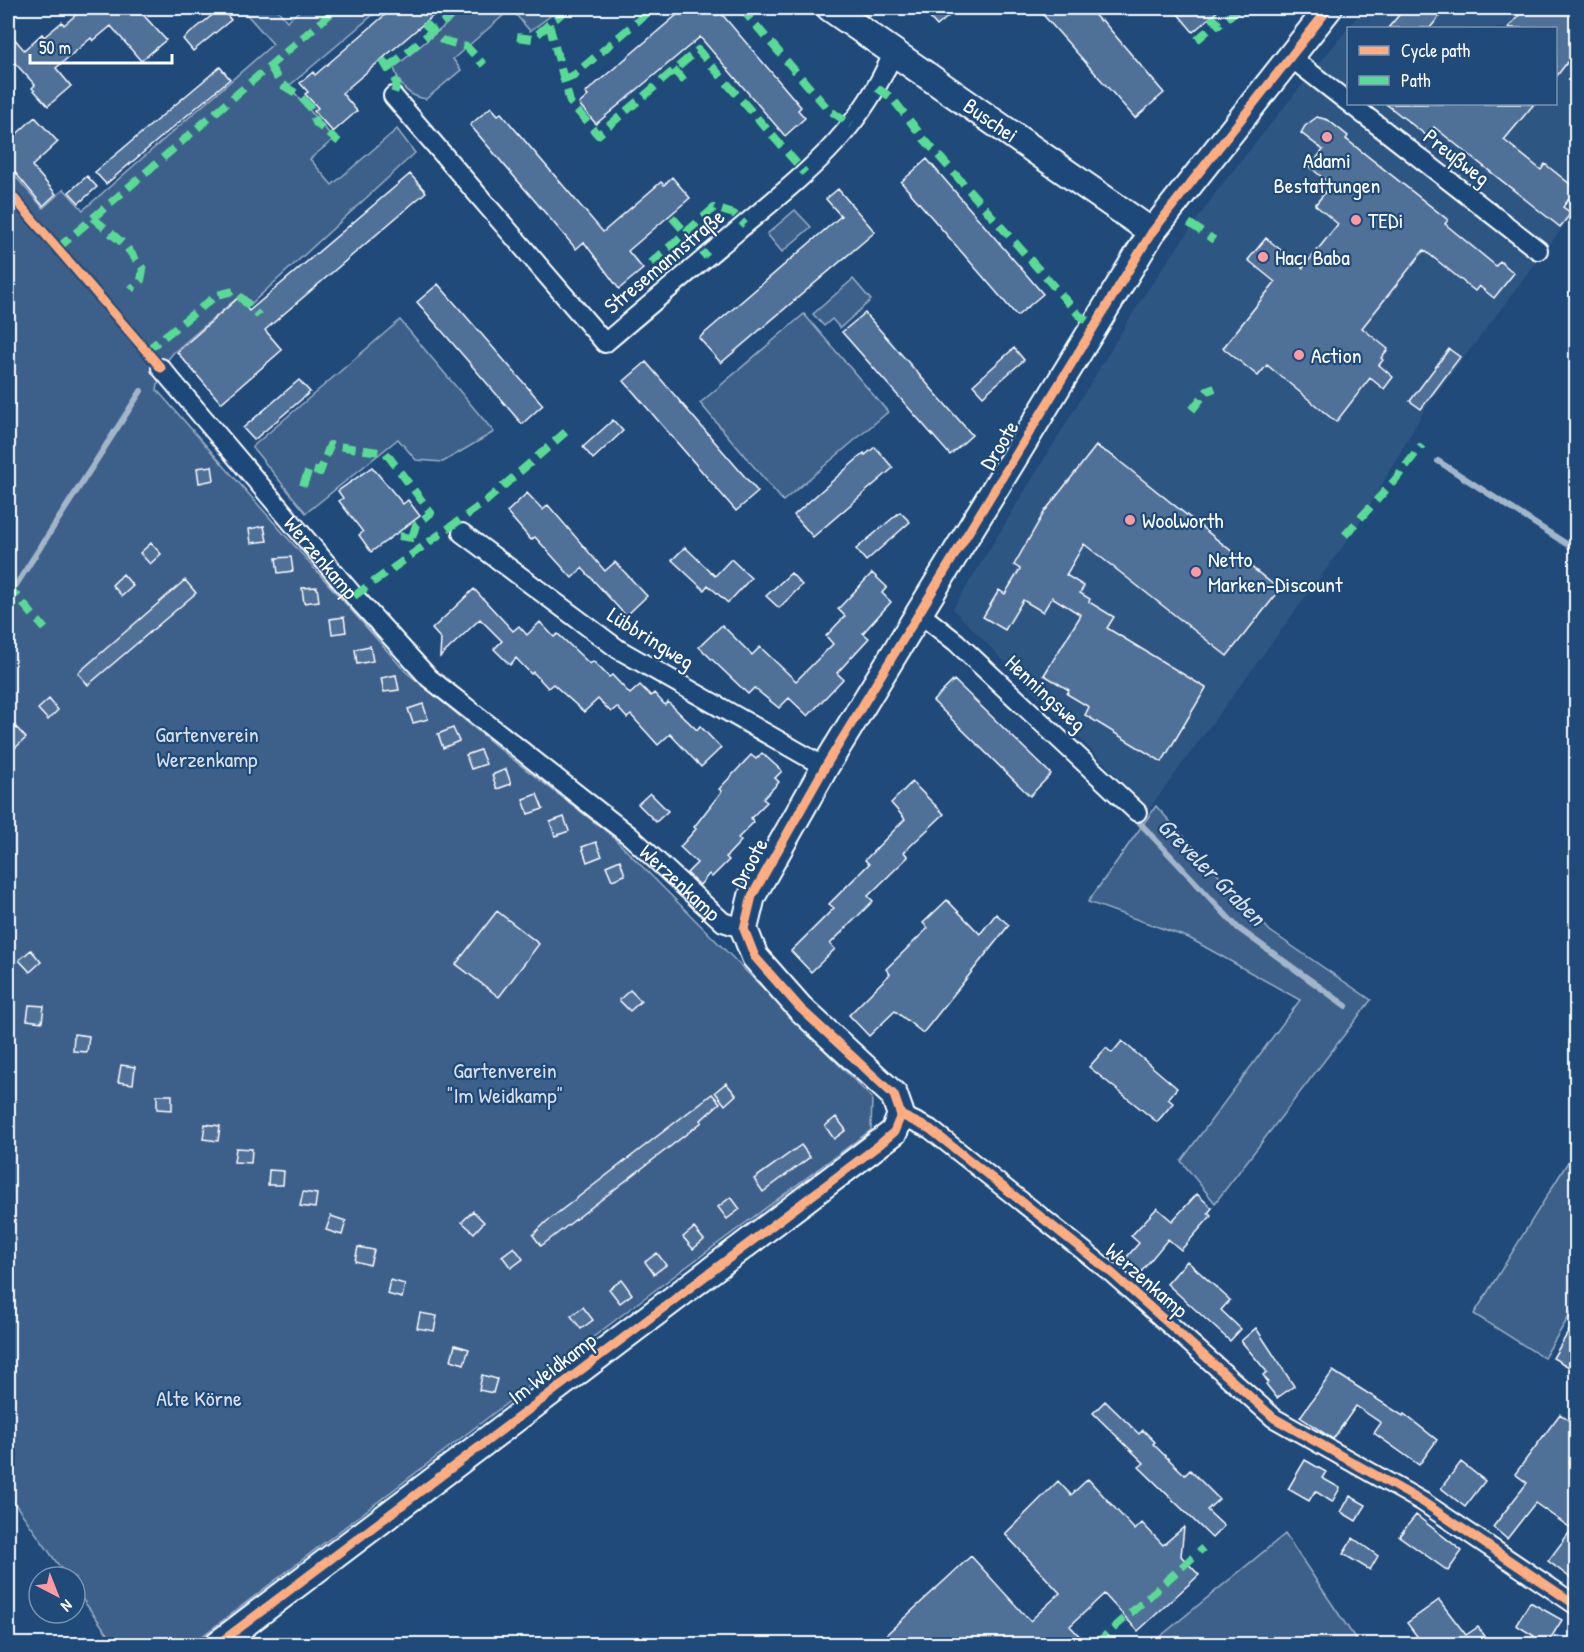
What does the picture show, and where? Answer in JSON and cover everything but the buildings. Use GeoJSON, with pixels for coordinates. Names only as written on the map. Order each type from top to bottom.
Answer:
{"type":"FeatureCollection","features":[{"type":"Feature","properties":{"kind":"street","name":"Buschei"},"geometry":{"type":"LineString","coordinates":[[830,8],[1152,232]]}},
{"type":"Feature","properties":{"kind":"street","name":"Droote"},"geometry":{"type":"LineString","coordinates":[[744,930],[752,896],[825,767],[1152,232],[1329,8]]}},
{"type":"Feature","properties":{"kind":"street","name":"Stresemannstraße"},"geometry":{"type":"LineString","coordinates":[[393,96],[605,343],[801,177],[843,137],[880,84],[893,53]]}},
{"type":"Feature","properties":{"kind":"street","name":"Preußweg"},"geometry":{"type":"LineString","coordinates":[[1290,57],[1347,101]]}},
{"type":"Feature","properties":{"kind":"street","name":"Preußweg"},"geometry":{"type":"LineString","coordinates":[[1352,105],[1538,250]]}},
{"type":"Feature","properties":{"kind":"street","name":"Werzenkamp"},"geometry":{"type":"LineString","coordinates":[[160,368],[354,596],[429,678],[630,837],[723,922],[744,930],[755,957],[776,983],[894,1095],[901,1115],[930,1129],[1113,1274],[1274,1418],[1423,1502],[1576,1605]]}},
{"type":"Feature","properties":{"kind":"street","name":"Lübbringweg"},"geometry":{"type":"LineString","coordinates":[[462,533],[618,649],[825,767]]}},
{"type":"Feature","properties":{"kind":"street","name":"Henningsweg"},"geometry":{"type":"LineString","coordinates":[[919,613],[956,642],[1137,812]]}},
{"type":"Feature","properties":{"kind":"street","name":"Im Weidkamp"},"geometry":{"type":"LineString","coordinates":[[218,1644],[879,1145],[894,1132],[901,1115]]}},
{"type":"Feature","properties":{"kind":"shaded area"},"geometry":{"type":"Polygon","coordinates":[[[1364,8],[1576,8],[1576,210],[1425,409],[1358,526],[1149,809],[953,609],[1144,295],[1220,187],[1347,29],[1347,105],[1557,105],[1557,27],[1349,27],[1364,8]]]}},
{"type":"Feature","properties":{"kind":"green space"},"geometry":{"type":"Polygon","coordinates":[[[241,8],[276,8],[287,21],[303,8],[381,8],[289,86],[334,139],[310,159],[332,185],[397,129],[415,153],[252,303],[242,294],[174,352],[161,368],[157,390],[405,671],[501,750],[611,835],[872,1098],[871,1130],[639,1302],[192,1644],[115,1644],[87,1606],[87,1565],[58,1565],[8,1494],[8,168],[43,208],[64,189],[83,210],[273,44],[241,8]]]}},
{"type":"Feature","properties":{"kind":"green space"},"geometry":{"type":"Polygon","coordinates":[[[466,8],[561,8],[530,31],[511,9],[453,59],[461,70],[426,99],[409,93],[399,80],[394,68],[466,8]]]}},
{"type":"Feature","properties":{"kind":"green space"},"geometry":{"type":"Polygon","coordinates":[[[795,210],[811,227],[782,252],[767,234],[795,210]]]}},
{"type":"Feature","properties":{"kind":"green space"},"geometry":{"type":"Polygon","coordinates":[[[853,279],[871,300],[840,328],[832,319],[824,326],[813,314],[853,279]]]}},
{"type":"Feature","properties":{"kind":"green space"},"geometry":{"type":"Polygon","coordinates":[[[804,314],[888,412],[783,501],[700,403],[804,314]]]}},
{"type":"Feature","properties":{"kind":"green space"},"geometry":{"type":"Polygon","coordinates":[[[400,320],[494,432],[443,462],[416,460],[398,439],[306,513],[252,447],[400,320]]]}},
{"type":"Feature","properties":{"kind":"green space"},"geometry":{"type":"Polygon","coordinates":[[[1156,806],[1270,931],[1371,1000],[1215,1203],[1181,1161],[1300,1000],[1189,938],[1088,902],[1156,806]]]}},
{"type":"Feature","properties":{"kind":"green space"},"geometry":{"type":"Polygon","coordinates":[[[1576,1149],[1576,1305],[1544,1358],[1474,1314],[1576,1149]]]}},
{"type":"Feature","properties":{"kind":"green space"},"geometry":{"type":"Polygon","coordinates":[[[1285,1534],[1359,1644],[1151,1644],[1285,1534]]]}},
{"type":"Feature","properties":{"kind":"waterway","name":"Greveler Graben"},"geometry":{"type":"LineString","coordinates":[[16,585],[141,391]]}},
{"type":"Feature","properties":{"kind":"waterway"},"geometry":{"type":"LineString","coordinates":[[1438,461],[1576,550]]}},
{"type":"Feature","properties":{"kind":"waterway","name":"Greveler Graben"},"geometry":{"type":"LineString","coordinates":[[1140,823],[1238,928],[1346,1006]]}},
{"type":"Feature","properties":{"kind":"marked path"},"geometry":{"type":"LineString","coordinates":[[58,248],[337,8]]}},
{"type":"Feature","properties":{"kind":"marked path"},"geometry":{"type":"LineString","coordinates":[[389,67],[460,8]]}},
{"type":"Feature","properties":{"kind":"marked path"},"geometry":{"type":"LineString","coordinates":[[517,37],[532,39],[568,8]]}},
{"type":"Feature","properties":{"kind":"marked path"},"geometry":{"type":"LineString","coordinates":[[564,79],[574,75],[653,8]]}},
{"type":"Feature","properties":{"kind":"marked path"},"geometry":{"type":"LineString","coordinates":[[741,8],[828,109],[851,125]]}},
{"type":"Feature","properties":{"kind":"marked path"},"geometry":{"type":"LineString","coordinates":[[1211,16],[1219,25],[1239,8]]}},
{"type":"Feature","properties":{"kind":"marked path"},"geometry":{"type":"LineString","coordinates":[[1197,40],[1217,22]]}},
{"type":"Feature","properties":{"kind":"marked path"},"geometry":{"type":"LineString","coordinates":[[424,23],[442,40],[467,47],[484,65]]}},
{"type":"Feature","properties":{"kind":"marked path"},"geometry":{"type":"LineString","coordinates":[[549,24],[570,102],[598,135],[698,50],[805,173]]}},
{"type":"Feature","properties":{"kind":"marked path"},"geometry":{"type":"LineString","coordinates":[[382,59],[397,84],[393,96]]}},
{"type":"Feature","properties":{"kind":"marked path"},"geometry":{"type":"LineString","coordinates":[[270,66],[281,84],[299,95],[309,106],[316,123],[339,142]]}},
{"type":"Feature","properties":{"kind":"marked path"},"geometry":{"type":"LineString","coordinates":[[674,70],[684,81]]}},
{"type":"Feature","properties":{"kind":"marked path"},"geometry":{"type":"LineString","coordinates":[[877,88],[892,98],[924,139],[1079,315],[1095,326]]}},
{"type":"Feature","properties":{"kind":"marked path"},"geometry":{"type":"LineString","coordinates":[[651,263],[714,208],[734,214],[745,225]]}},
{"type":"Feature","properties":{"kind":"marked path"},"geometry":{"type":"LineString","coordinates":[[672,217],[707,257]]}},
{"type":"Feature","properties":{"kind":"marked path"},"geometry":{"type":"LineString","coordinates":[[93,218],[125,245],[143,269],[141,280],[131,289]]}},
{"type":"Feature","properties":{"kind":"marked path"},"geometry":{"type":"LineString","coordinates":[[1189,223],[1214,240]]}},
{"type":"Feature","properties":{"kind":"marked path"},"geometry":{"type":"LineString","coordinates":[[146,351],[217,295],[234,291],[259,316]]}},
{"type":"Feature","properties":{"kind":"marked path"},"geometry":{"type":"LineString","coordinates":[[1192,410],[1207,391],[1215,388]]}},
{"type":"Feature","properties":{"kind":"marked path"},"geometry":{"type":"LineString","coordinates":[[354,596],[485,502],[568,430]]}},
{"type":"Feature","properties":{"kind":"marked path"},"geometry":{"type":"LineString","coordinates":[[303,486],[309,469],[320,472],[330,445],[386,453],[431,513],[416,525],[412,538]]}},
{"type":"Feature","properties":{"kind":"marked path"},"geometry":{"type":"LineString","coordinates":[[1345,535],[1395,480],[1422,445]]}},
{"type":"Feature","properties":{"kind":"marked path"},"geometry":{"type":"LineString","coordinates":[[399,536],[418,539]]}},
{"type":"Feature","properties":{"kind":"marked path"},"geometry":{"type":"LineString","coordinates":[[8,586],[45,629]]}},
{"type":"Feature","properties":{"kind":"marked path"},"geometry":{"type":"LineString","coordinates":[[1096,1644],[1203,1548]]}},
{"type":"Feature","properties":{"kind":"cycle path"},"geometry":{"type":"LineString","coordinates":[[901,1115],[894,1095],[800,1008],[755,957],[744,929],[752,896],[825,767],[1152,232],[1329,8]]}},
{"type":"Feature","properties":{"kind":"cycle path"},"geometry":{"type":"LineString","coordinates":[[8,191],[161,368]]}},
{"type":"Feature","properties":{"kind":"cycle path"},"geometry":{"type":"LineString","coordinates":[[901,1115],[930,1129],[1113,1274],[1274,1418],[1423,1502],[1576,1605]]}},
{"type":"Feature","properties":{"kind":"cycle path"},"geometry":{"type":"LineString","coordinates":[[218,1644],[879,1145],[894,1132],[901,1115]]}},
{"type":"Feature","properties":{"kind":"place","name":"Adami Bestattungen"},"geometry":{"type":"Point","coordinates":[1327,137]}},
{"type":"Feature","properties":{"kind":"place","name":"TEDi"},"geometry":{"type":"Point","coordinates":[1356,220]}},
{"type":"Feature","properties":{"kind":"place","name":"Hacı Baba"},"geometry":{"type":"Point","coordinates":[1263,257]}},
{"type":"Feature","properties":{"kind":"place","name":"Action"},"geometry":{"type":"Point","coordinates":[1299,355]}},
{"type":"Feature","properties":{"kind":"place","name":"Woolworth"},"geometry":{"type":"Point","coordinates":[1130,520]}},
{"type":"Feature","properties":{"kind":"place","name":"Netto Marken-Discount"},"geometry":{"type":"Point","coordinates":[1196,572]}},
{"type":"Feature","properties":{"kind":"park label","name":"Gartenverein Werzenkamp"},"geometry":{"type":"Point","coordinates":[207,746]}},
{"type":"Feature","properties":{"kind":"park label","name":"Gartenverein \"Im Weidkamp\""},"geometry":{"type":"Point","coordinates":[505,1082]}},
{"type":"Feature","properties":{"kind":"park label","name":"Alte Körne"},"geometry":{"type":"Point","coordinates":[199,1398]}}]}
